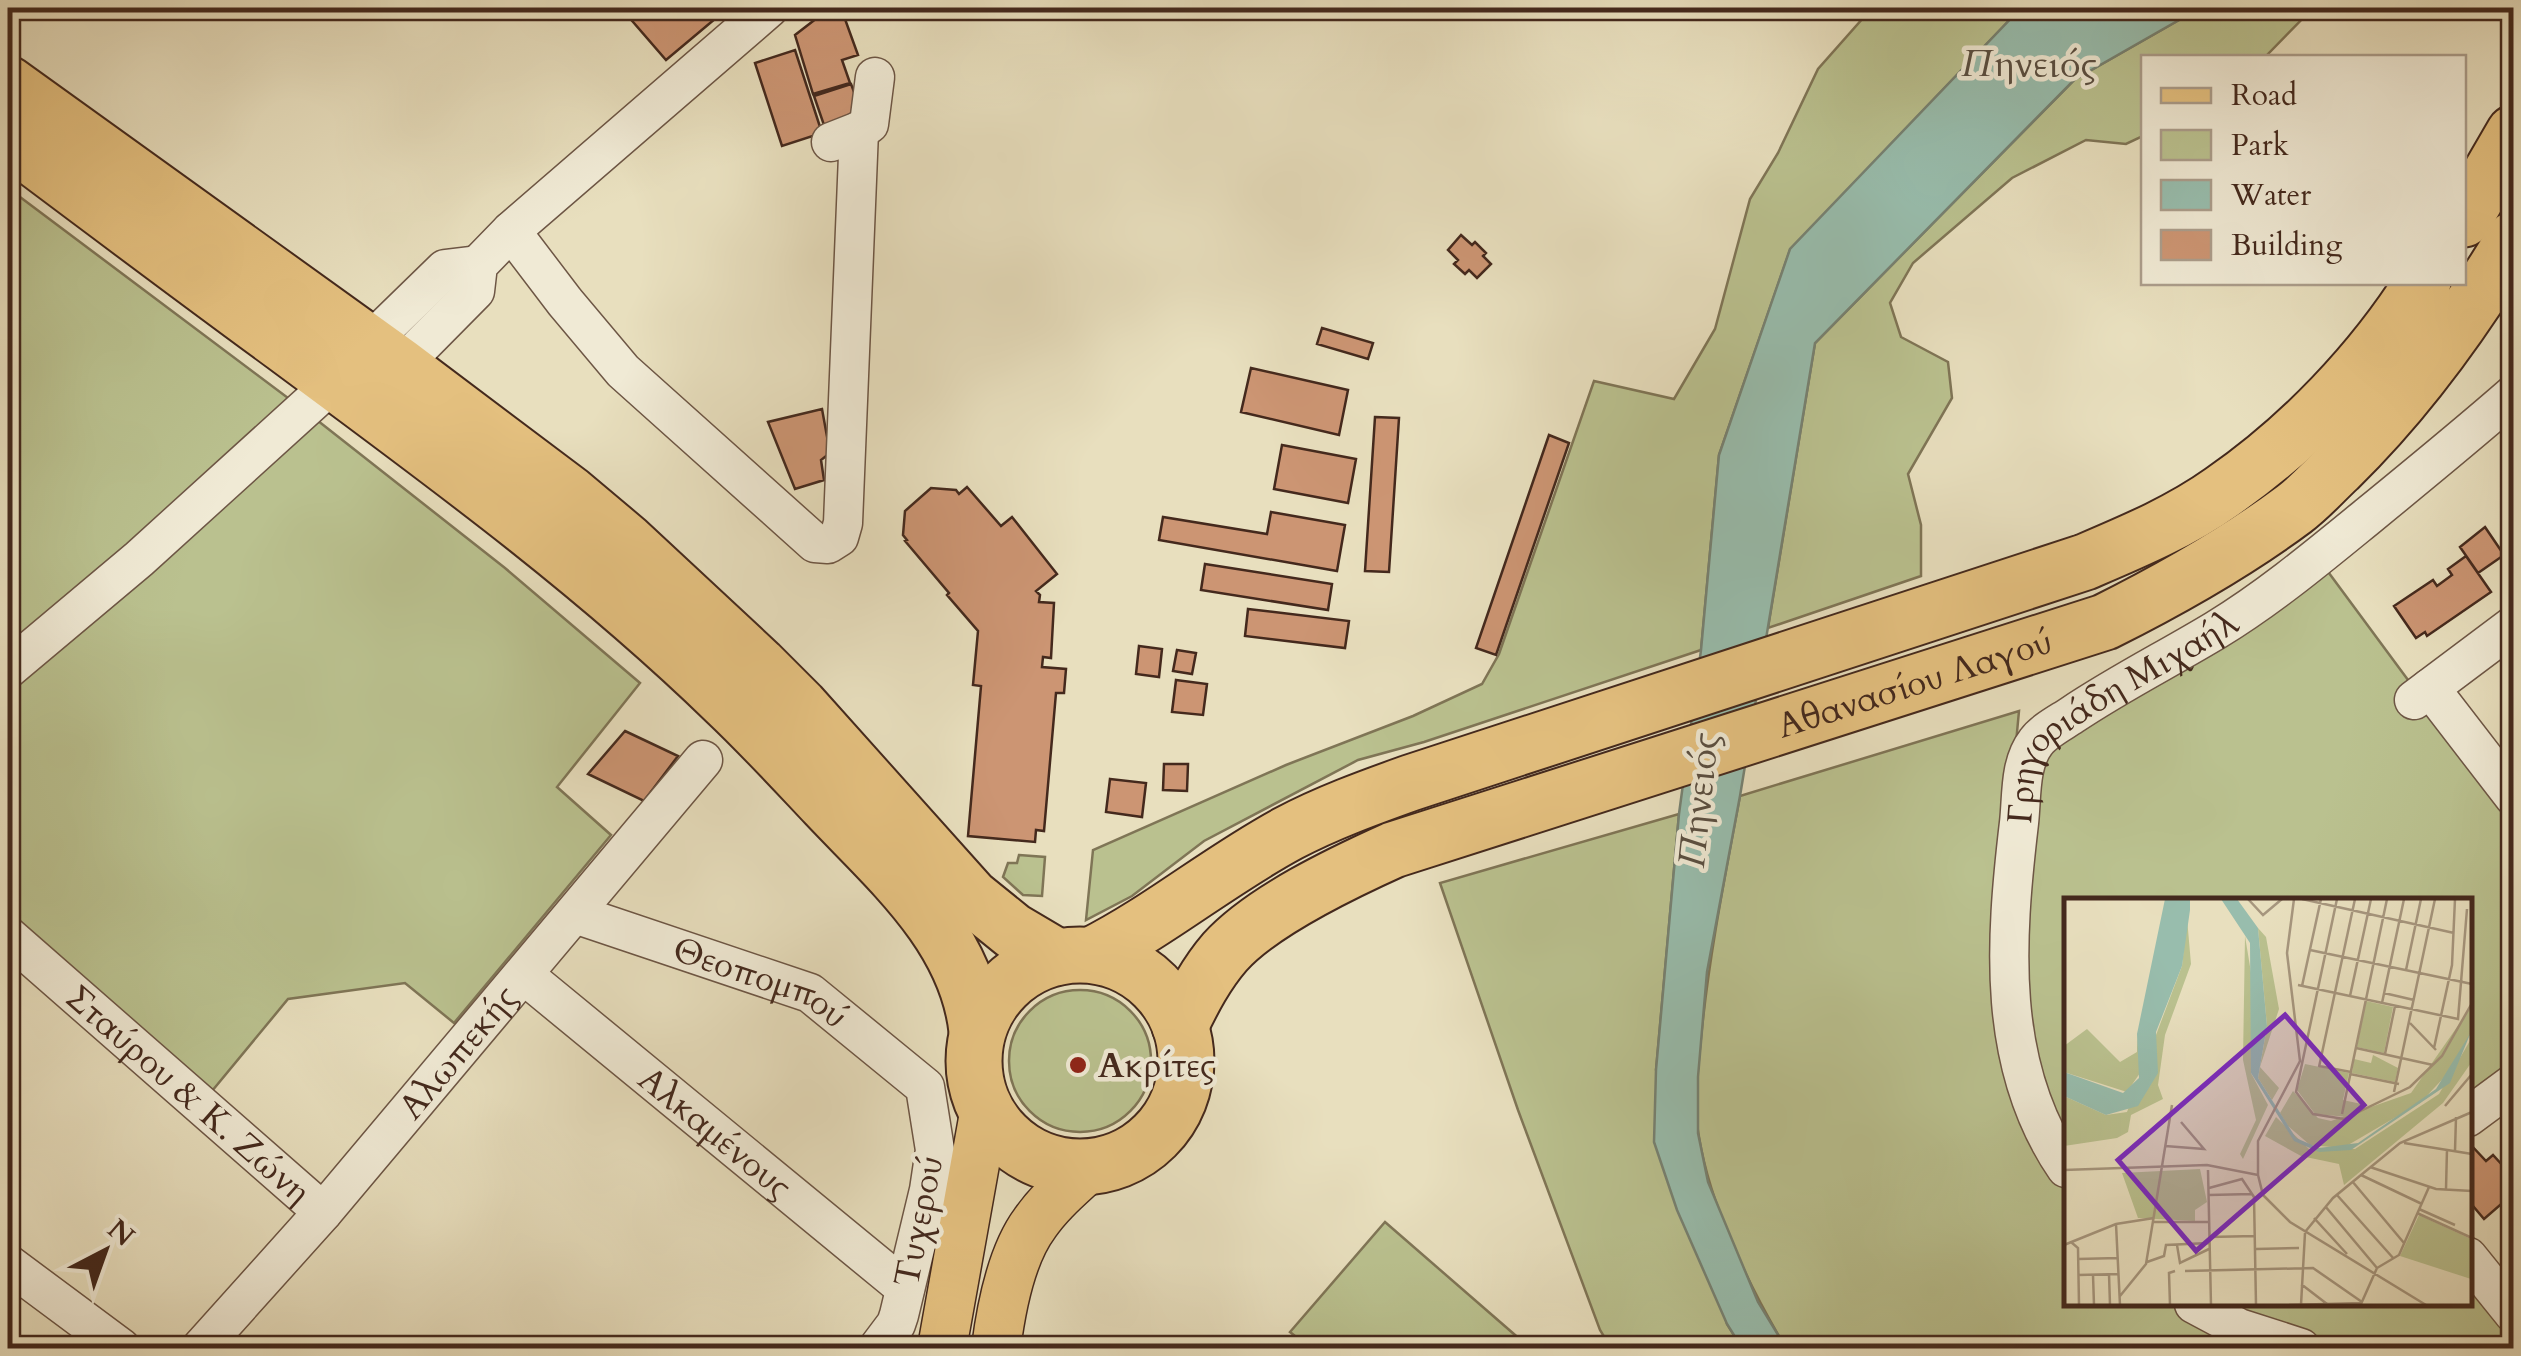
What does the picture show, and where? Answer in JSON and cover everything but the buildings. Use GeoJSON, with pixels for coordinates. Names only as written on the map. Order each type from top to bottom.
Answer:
{"type":"FeatureCollection","features":[{"type":"Feature","properties":{"kind":"highway"},"geometry":{"type":"LineString","coordinates":[[8,84],[367,373],[478,489],[591,580],[726,700],[936,924],[955,955],[975,1010],[977,1031]]}},
{"type":"Feature","properties":{"kind":"highway"},"geometry":{"type":"LineString","coordinates":[[2466,216],[2514,134]]}},
{"type":"Feature","properties":{"kind":"highway"},"geometry":{"type":"LineString","coordinates":[[8,139],[367,373],[513,449],[627,542],[758,664],[971,897],[1013,931],[1074,956]]}},
{"type":"Feature","properties":{"kind":"highway","name":"Αθανασίου Λαγού"},"geometry":{"type":"LineString","coordinates":[[1180,1026],[1214,966],[1253,928],[1342,874],[1393,850],[2104,622],[2228,555],[2298,507],[2399,403],[2459,326],[2514,238]]}},
{"type":"Feature","properties":{"kind":"highway","name":"Αθανασίου Λαγού"},"geometry":{"type":"LineString","coordinates":[[1074,956],[1134,932],[1288,834],[1350,805],[2085,562],[2151,534],[2221,493],[2294,434],[2362,366],[2422,285]]}},
{"type":"Feature","properties":{"kind":"highway"},"geometry":{"type":"LineString","coordinates":[[1074,956],[1105,957],[1125,964],[1159,990],[1172,1006],[1180,1026],[1186,1074],[1180,1098],[1169,1120],[1153,1138],[1116,1160],[1089,1167],[1067,1166],[1046,1162],[1026,1152],[1007,1139],[984,1108],[977,1090],[974,1050],[983,1014],[1004,984],[1035,964],[1074,956]]}},
{"type":"Feature","properties":{"kind":"main road"},"geometry":{"type":"LineString","coordinates":[[942,1348],[984,1108]]}},
{"type":"Feature","properties":{"kind":"main road"},"geometry":{"type":"LineString","coordinates":[[996,1348],[1002,1310],[1026,1236],[1052,1202],[1089,1167]]}},
{"type":"Feature","properties":{"kind":"street"},"geometry":{"type":"LineString","coordinates":[[8,668],[474,290],[478,264],[511,231],[768,8]]}},
{"type":"Feature","properties":{"kind":"street"},"geometry":{"type":"LineString","coordinates":[[511,231],[623,371],[815,543],[828,544],[838,537],[843,523],[845,136],[868,124],[875,76]]}},
{"type":"Feature","properties":{"kind":"street","name":"Γρηγοριάδη Μιχαήλ"},"geometry":{"type":"LineString","coordinates":[[2064,1165],[2039,1123],[2018,1062],[2010,1006],[2014,860],[2026,759],[2037,740],[2095,700],[2217,629],[2304,568],[2514,394]]}},
{"type":"Feature","properties":{"kind":"street"},"geometry":{"type":"LineString","coordinates":[[2514,625],[2422,694],[2514,797]]}},
{"type":"Feature","properties":{"kind":"street","name":"Αλωπεκής"},"geometry":{"type":"LineString","coordinates":[[211,1345],[703,760]]}},
{"type":"Feature","properties":{"kind":"street","name":"Θεοπομπού"},"geometry":{"type":"LineString","coordinates":[[576,914],[810,993],[925,1087]]}},
{"type":"Feature","properties":{"kind":"street","name":"Σταύρου & Κ. Ζώνη"},"geometry":{"type":"LineString","coordinates":[[8,936],[322,1212]]}},
{"type":"Feature","properties":{"kind":"street","name":"Αλκαμένους"},"geometry":{"type":"LineString","coordinates":[[524,975],[905,1288]]}},
{"type":"Feature","properties":{"kind":"street"},"geometry":{"type":"LineString","coordinates":[[2471,1115],[2514,1083]]}},
{"type":"Feature","properties":{"kind":"street","name":"Τυχερού"},"geometry":{"type":"LineString","coordinates":[[878,1348],[896,1324],[929,1190],[935,1150],[925,1087]]}},
{"type":"Feature","properties":{"kind":"street"},"geometry":{"type":"LineString","coordinates":[[2471,1261],[2514,1314]]}},
{"type":"Feature","properties":{"kind":"street"},"geometry":{"type":"LineString","coordinates":[[8,1264],[121,1348]]}},
{"type":"Feature","properties":{"kind":"street"},"geometry":{"type":"LineString","coordinates":[[2198,1306],[2239,1328],[2300,1348]]}},
{"type":"Feature","properties":{"kind":"green space"},"geometry":{"type":"Polygon","coordinates":[[[1872,8],[2021,8],[1790,250],[1719,455],[1701,650],[1424,742],[1358,760],[1204,841],[1132,896],[1086,920],[1093,850],[1482,684],[1499,654],[1594,381],[1674,399],[1715,329],[1750,199],[1778,153],[1818,69],[1872,8]]]}},
{"type":"Feature","properties":{"kind":"green space"},"geometry":{"type":"Polygon","coordinates":[[[2200,8],[2313,8],[2267,55],[2141,55],[2141,137],[2126,144],[2086,140],[2012,178],[1913,263],[1890,303],[1901,337],[1948,362],[1952,398],[1908,474],[1921,525],[1921,576],[1768,628],[1815,343],[2074,80],[2200,8]]]}},
{"type":"Feature","properties":{"kind":"green space"},"geometry":{"type":"Polygon","coordinates":[[[8,188],[308,413],[505,568],[640,683],[557,787],[611,835],[454,1023],[405,983],[288,999],[212,1091],[8,913],[8,188]]]}},
{"type":"Feature","properties":{"kind":"green space"},"geometry":{"type":"Polygon","coordinates":[[[2326,569],[2513,822],[2513,1061],[2471,1092],[2471,898],[2064,898],[2064,1138],[2034,1074],[2022,1004],[2038,759],[2326,569]]]}},
{"type":"Feature","properties":{"kind":"green space"},"geometry":{"type":"Polygon","coordinates":[[[2019,711],[2000,913],[2055,1176],[2064,1189],[2064,1306],[2180,1306],[2267,1348],[1786,1348],[1722,1218],[1704,1163],[1696,1113],[1708,977],[1740,796],[2019,711]]]}},
{"type":"Feature","properties":{"kind":"green space"},"geometry":{"type":"Polygon","coordinates":[[[1679,814],[1656,1070],[1727,1324],[1742,1348],[1611,1348],[1600,1330],[1518,1110],[1440,883],[1679,814]]]}},
{"type":"Feature","properties":{"kind":"green space"},"geometry":{"type":"Polygon","coordinates":[[[1019,855],[1045,857],[1042,896],[1023,895],[1003,877],[1008,863],[1017,863],[1019,855]]]}},
{"type":"Feature","properties":{"kind":"green space"},"geometry":{"type":"Polygon","coordinates":[[[1080,990],[1107,995],[1130,1011],[1146,1034],[1151,1061],[1146,1088],[1130,1111],[1107,1127],[1080,1132],[1053,1127],[1030,1111],[1014,1088],[1009,1061],[1014,1034],[1030,1011],[1053,995],[1080,990]]]}},
{"type":"Feature","properties":{"kind":"green space"},"geometry":{"type":"Polygon","coordinates":[[[1385,1222],[1530,1348],[1310,1348],[1290,1332],[1385,1222]]]}},
{"type":"Feature","properties":{"kind":"green space"},"geometry":{"type":"Polygon","coordinates":[[[2471,1286],[2513,1341],[2513,1348],[2336,1348],[2296,1337],[2226,1306],[2471,1306],[2471,1286]]]}},
{"type":"Feature","properties":{"kind":"green space"},"geometry":{"type":"Polygon","coordinates":[[[8,1337],[86,1348],[8,1348],[8,1337]]]}},
{"type":"Feature","properties":{"kind":"water","name":"Πηνειός"},"geometry":{"type":"Polygon","coordinates":[[[2021,8],[2200,8],[2074,80],[1815,343],[1707,972],[1698,1077],[1698,1133],[1708,1182],[1758,1302],[1786,1348],[1742,1348],[1727,1324],[1677,1210],[1654,1142],[1656,1070],[1679,814],[1701,650],[1719,455],[1790,249],[2021,8]]]}},
{"type":"Feature","properties":{"kind":"place","name":"Ακρίτες"},"geometry":{"type":"Point","coordinates":[1078,1065]}}]}
